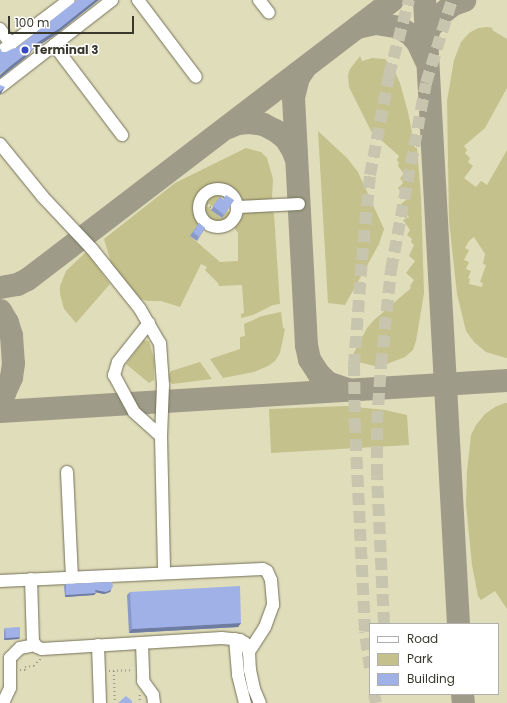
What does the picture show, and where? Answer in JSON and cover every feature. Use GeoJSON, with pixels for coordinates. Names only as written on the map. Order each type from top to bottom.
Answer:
{"type":"FeatureCollection","features":[{"type":"Feature","properties":{"kind":"lane"},"geometry":{"type":"LineString","coordinates":[[0,52],[69,0]]}},
{"type":"Feature","properties":{"kind":"lane"},"geometry":{"type":"LineString","coordinates":[[0,86],[112,0]]}},
{"type":"Feature","properties":{"kind":"lane"},"geometry":{"type":"LineString","coordinates":[[138,0],[196,77]]}},
{"type":"Feature","properties":{"kind":"lane"},"geometry":{"type":"LineString","coordinates":[[259,0],[269,13]]}},
{"type":"Feature","properties":{"kind":"lane"},"geometry":{"type":"LineString","coordinates":[[0,29],[11,44]]}},
{"type":"Feature","properties":{"kind":"lane"},"geometry":{"type":"LineString","coordinates":[[54,45],[122,135]]}},
{"type":"Feature","properties":{"kind":"lane"},"geometry":{"type":"LineString","coordinates":[[0,144],[43,196],[92,249],[149,322],[160,343],[163,385],[161,436],[164,573]]}},
{"type":"Feature","properties":{"kind":"lane"},"geometry":{"type":"LineString","coordinates":[[216,189],[228,191],[235,198],[238,211],[229,223],[222,227],[213,227],[205,223],[199,210],[201,199],[210,191],[216,189]]}},
{"type":"Feature","properties":{"kind":"lane"},"geometry":{"type":"LineString","coordinates":[[238,208],[299,204]]}},
{"type":"Feature","properties":{"kind":"lane"},"geometry":{"type":"LineString","coordinates":[[149,322],[118,362],[114,375],[134,412],[161,436]]}},
{"type":"Feature","properties":{"kind":"lane"},"geometry":{"type":"LineString","coordinates":[[67,472],[72,578]]}},
{"type":"Feature","properties":{"kind":"lane"},"geometry":{"type":"LineString","coordinates":[[0,581],[256,569],[266,571],[271,580],[272,611],[265,627],[248,652]]}},
{"type":"Feature","properties":{"kind":"lane"},"geometry":{"type":"LineString","coordinates":[[32,579],[33,642],[38,650]]}},
{"type":"Feature","properties":{"kind":"lane"},"geometry":{"type":"LineString","coordinates":[[2,700],[10,688],[10,658],[20,648],[38,650],[222,638],[237,639],[245,644],[248,652],[254,689],[260,703]]}},
{"type":"Feature","properties":{"kind":"lane"},"geometry":{"type":"LineString","coordinates":[[237,639],[238,675],[245,703]]}},
{"type":"Feature","properties":{"kind":"lane"},"geometry":{"type":"LineString","coordinates":[[237,639],[244,649],[246,677],[254,703]]}},
{"type":"Feature","properties":{"kind":"lane"},"geometry":{"type":"LineString","coordinates":[[142,643],[143,681],[153,695],[154,703]]}},
{"type":"Feature","properties":{"kind":"lane"},"geometry":{"type":"LineString","coordinates":[[94,646],[99,672],[100,703]]}},
{"type":"Feature","properties":{"kind":"lane"},"geometry":{"type":"LineString","coordinates":[[94,646],[95,703]]}},
{"type":"Feature","properties":{"kind":"path"},"geometry":{"type":"LineString","coordinates":[[220,202],[228,191]]}},
{"type":"Feature","properties":{"kind":"path"},"geometry":{"type":"LineString","coordinates":[[201,199],[212,208]]}},
{"type":"Feature","properties":{"kind":"path"},"geometry":{"type":"LineString","coordinates":[[25,670],[25,667],[34,666],[41,660],[38,650]]}},
{"type":"Feature","properties":{"kind":"path"},"geometry":{"type":"LineString","coordinates":[[99,672],[139,669]]}},
{"type":"Feature","properties":{"kind":"path"},"geometry":{"type":"LineString","coordinates":[[18,670],[25,670],[28,672]]}},
{"type":"Feature","properties":{"kind":"path"},"geometry":{"type":"LineString","coordinates":[[114,671],[115,703]]}},
{"type":"Feature","properties":{"kind":"shaded area"},"geometry":{"type":"Polygon","coordinates":[[[0,0],[507,0],[507,703],[0,703],[0,0]]]}},
{"type":"Feature","properties":{"kind":"green space"},"geometry":{"type":"Polygon","coordinates":[[[478,28],[493,28],[492,30],[507,39],[507,88],[485,128],[464,146],[467,150],[465,153],[470,158],[468,162],[473,166],[464,178],[476,187],[481,181],[487,185],[507,150],[507,358],[486,352],[474,342],[466,331],[457,294],[449,221],[447,101],[454,60],[461,42],[469,33],[478,28]],[[474,237],[469,241],[465,248],[469,250],[464,260],[469,262],[466,269],[471,271],[468,278],[470,279],[469,284],[482,287],[483,283],[480,282],[486,265],[483,264],[485,254],[474,237]]]}},
{"type":"Feature","properties":{"kind":"green space"},"geometry":{"type":"Polygon","coordinates":[[[360,56],[362,61],[372,58],[385,59],[393,68],[400,83],[408,112],[415,148],[417,148],[421,197],[424,293],[416,341],[413,350],[405,357],[379,367],[350,360],[367,328],[374,320],[411,288],[410,286],[414,280],[406,273],[415,261],[409,256],[414,245],[411,242],[412,239],[407,235],[410,230],[403,220],[409,217],[400,205],[406,200],[398,188],[403,183],[400,178],[404,174],[398,166],[399,163],[397,160],[399,156],[371,131],[349,87],[348,75],[350,69],[360,56]]]}},
{"type":"Feature","properties":{"kind":"green space"},"geometry":{"type":"Polygon","coordinates":[[[318,131],[347,158],[358,172],[384,229],[379,244],[345,305],[328,303],[318,131]]]}},
{"type":"Feature","properties":{"kind":"green space"},"geometry":{"type":"Polygon","coordinates":[[[246,148],[261,152],[267,158],[273,179],[271,200],[240,201],[233,193],[225,188],[215,188],[207,191],[200,197],[197,205],[200,226],[190,236],[220,262],[238,261],[238,233],[233,226],[237,219],[243,212],[270,209],[274,214],[280,304],[273,305],[253,315],[241,318],[241,314],[244,313],[242,285],[219,286],[218,283],[205,270],[207,267],[201,264],[180,307],[161,301],[148,301],[140,299],[112,266],[104,239],[175,183],[246,148]]]}},
{"type":"Feature","properties":{"kind":"green space"},"geometry":{"type":"Polygon","coordinates":[[[221,191],[226,193],[213,207],[204,200],[211,193],[221,191]]]}},
{"type":"Feature","properties":{"kind":"green space"},"geometry":{"type":"Polygon","coordinates":[[[203,202],[221,218],[227,211],[231,213],[223,224],[217,226],[205,219],[201,208],[203,202]]]}},
{"type":"Feature","properties":{"kind":"green space"},"geometry":{"type":"Polygon","coordinates":[[[86,252],[110,284],[76,323],[64,309],[60,294],[60,286],[66,271],[86,252]]]}},
{"type":"Feature","properties":{"kind":"green space"},"geometry":{"type":"Polygon","coordinates":[[[281,312],[283,328],[285,329],[280,353],[275,361],[254,372],[223,378],[210,359],[240,349],[240,337],[245,336],[244,324],[262,316],[281,312]]]}},
{"type":"Feature","properties":{"kind":"green space"},"geometry":{"type":"Polygon","coordinates":[[[144,340],[149,341],[154,359],[154,380],[149,383],[126,364],[144,340]]]}},
{"type":"Feature","properties":{"kind":"green space"},"geometry":{"type":"Polygon","coordinates":[[[200,362],[212,379],[172,384],[167,378],[171,371],[200,362]]]}},
{"type":"Feature","properties":{"kind":"green space"},"geometry":{"type":"Polygon","coordinates":[[[507,403],[507,609],[495,591],[481,600],[478,596],[472,565],[466,504],[467,471],[471,435],[476,425],[485,414],[495,407],[507,403]]]}},
{"type":"Feature","properties":{"kind":"green space"},"geometry":{"type":"Polygon","coordinates":[[[346,406],[385,410],[407,415],[409,445],[271,453],[269,409],[346,406]]]}},
{"type":"Feature","properties":{"kind":"building"},"geometry":{"type":"Polygon","coordinates":[[[77,0],[95,0],[60,28],[32,46],[34,48],[0,74],[0,48],[2,52],[15,49],[77,0]]]}},
{"type":"Feature","properties":{"kind":"building"},"geometry":{"type":"Polygon","coordinates":[[[0,85],[5,87],[0,91],[0,85]]]}},
{"type":"Feature","properties":{"kind":"building"},"geometry":{"type":"Polygon","coordinates":[[[226,195],[234,200],[224,215],[213,206],[220,197],[223,200],[226,195]]]}},
{"type":"Feature","properties":{"kind":"building"},"geometry":{"type":"Polygon","coordinates":[[[199,223],[205,228],[199,237],[193,232],[199,223]]]}},
{"type":"Feature","properties":{"kind":"building"},"geometry":{"type":"Polygon","coordinates":[[[112,582],[113,586],[111,590],[106,592],[95,590],[96,593],[66,595],[66,584],[112,582]]]}},
{"type":"Feature","properties":{"kind":"building"},"geometry":{"type":"Polygon","coordinates":[[[240,586],[241,623],[132,629],[130,592],[240,586]]]}},
{"type":"Feature","properties":{"kind":"building"},"geometry":{"type":"Polygon","coordinates":[[[20,627],[20,637],[6,638],[5,628],[20,627]]]}},
{"type":"Feature","properties":{"kind":"building"},"geometry":{"type":"Polygon","coordinates":[[[126,696],[132,701],[132,703],[118,703],[126,696]]]}},
{"type":"Feature","properties":{"kind":"taxiway"},"geometry":{"type":"LineString","coordinates":[[0,287],[17,284],[27,279],[392,0]]}},
{"type":"Feature","properties":{"kind":"taxiway"},"geometry":{"type":"LineString","coordinates":[[424,0],[458,623]]}},
{"type":"Feature","properties":{"kind":"taxiway"},"geometry":{"type":"LineString","coordinates":[[425,41],[429,28],[440,14],[453,4],[464,0]]}},
{"type":"Feature","properties":{"kind":"taxiway"},"geometry":{"type":"LineString","coordinates":[[357,27],[375,23],[399,27],[410,34],[417,42],[425,59]]}},
{"type":"Feature","properties":{"kind":"taxiway"},"geometry":{"type":"LineString","coordinates":[[305,67],[298,77],[293,97],[306,345],[309,359],[318,373],[327,382],[347,389]]}},
{"type":"Feature","properties":{"kind":"taxiway"},"geometry":{"type":"LineString","coordinates":[[228,127],[237,123],[249,122],[263,124],[275,130],[285,138],[295,157]]}},
{"type":"Feature","properties":{"kind":"taxiway"},"geometry":{"type":"LineString","coordinates":[[0,310],[7,322],[11,335],[13,363],[11,377],[4,393],[0,397]]}},
{"type":"Feature","properties":{"kind":"taxiway"},"geometry":{"type":"LineString","coordinates":[[0,411],[507,380]]}},
{"type":"Feature","properties":{"kind":"taxiway"},"geometry":{"type":"LineString","coordinates":[[462,695],[463,703]]}},
{"type":"Feature","properties":{"kind":"tunnel"},"geometry":{"type":"LineString","coordinates":[[369,661],[365,631],[355,430],[354,366],[370,175],[389,75],[409,0]]}},
{"type":"Feature","properties":{"kind":"tunnel"},"geometry":{"type":"LineString","coordinates":[[384,623],[377,476],[377,423],[381,365],[391,270],[426,83],[452,0]]}},
{"type":"Feature","properties":{"kind":"tunnel"},"geometry":{"type":"LineString","coordinates":[[374,695],[376,703]]}},
{"type":"Feature","properties":{"kind":"place","name":"Terminal 3"},"geometry":{"type":"Point","coordinates":[25,50]}}]}
